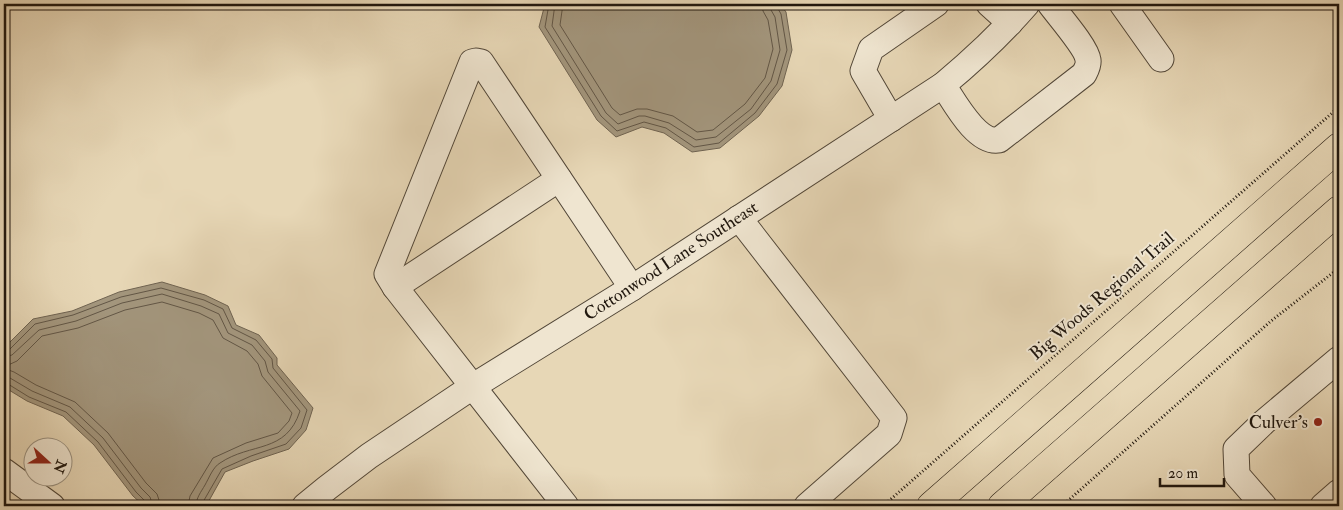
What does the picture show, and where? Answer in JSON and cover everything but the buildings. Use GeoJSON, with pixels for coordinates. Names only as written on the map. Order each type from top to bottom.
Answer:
{"type":"FeatureCollection","features":[{"type":"Feature","properties":{"kind":"main road"},"geometry":{"type":"LineString","coordinates":[[931,506],[1339,147]]}},
{"type":"Feature","properties":{"kind":"main road"},"geometry":{"type":"LineString","coordinates":[[1002,506],[1339,210]]}},
{"type":"Feature","properties":{"kind":"street"},"geometry":{"type":"LineString","coordinates":[[891,119],[863,71],[871,50],[936,4]]}},
{"type":"Feature","properties":{"kind":"street"},"geometry":{"type":"LineString","coordinates":[[989,4],[1010,23]]}},
{"type":"Feature","properties":{"kind":"street","name":"Cottonwood Lane Southeast"},"geometry":{"type":"LineString","coordinates":[[305,506],[369,456],[472,387],[632,288],[943,85],[977,57],[1027,4]]}},
{"type":"Feature","properties":{"kind":"street"},"geometry":{"type":"LineString","coordinates":[[943,85],[976,131],[988,140],[998,140],[1084,74],[1087,69],[1089,61],[1084,49],[1050,4]]}},
{"type":"Feature","properties":{"kind":"street"},"geometry":{"type":"LineString","coordinates":[[1122,4],[1161,58]]}},
{"type":"Feature","properties":{"kind":"street"},"geometry":{"type":"LineString","coordinates":[[566,506],[395,288],[387,274],[472,62],[481,62],[632,288]]}},
{"type":"Feature","properties":{"kind":"street"},"geometry":{"type":"LineString","coordinates":[[395,288],[559,179]]}},
{"type":"Feature","properties":{"kind":"street"},"geometry":{"type":"LineString","coordinates":[[739,218],[894,418],[889,434],[807,506]]}},
{"type":"Feature","properties":{"kind":"street"},"geometry":{"type":"LineString","coordinates":[[1264,506],[1237,475],[1236,449],[1264,422],[1339,359]]}},
{"type":"Feature","properties":{"kind":"street"},"geometry":{"type":"LineString","coordinates":[[4,471],[52,506]]}},
{"type":"Feature","properties":{"kind":"street"},"geometry":{"type":"LineString","coordinates":[[1323,506],[1339,492]]}},
{"type":"Feature","properties":{"kind":"path","name":"Big Woods Regional Trail"},"geometry":{"type":"LineString","coordinates":[[884,506],[1339,107]]}},
{"type":"Feature","properties":{"kind":"path"},"geometry":{"type":"LineString","coordinates":[[1062,506],[1271,320],[1339,268]]}},
{"type":"Feature","properties":{"kind":"water"},"geometry":{"type":"Polygon","coordinates":[[[545,4],[780,4],[786,12],[792,50],[782,86],[759,116],[720,148],[692,152],[664,133],[642,127],[616,137],[597,120],[539,27],[545,4]]]}},
{"type":"Feature","properties":{"kind":"water"},"geometry":{"type":"Polygon","coordinates":[[[162,282],[205,295],[228,306],[236,325],[259,335],[277,358],[277,365],[313,408],[306,430],[289,449],[225,472],[206,506],[144,506],[133,496],[94,445],[63,416],[27,401],[4,387],[4,348],[33,319],[72,311],[119,292],[162,282]]]}},
{"type":"Feature","properties":{"kind":"place","name":"Culver's"},"geometry":{"type":"Point","coordinates":[1318,422]}}]}
